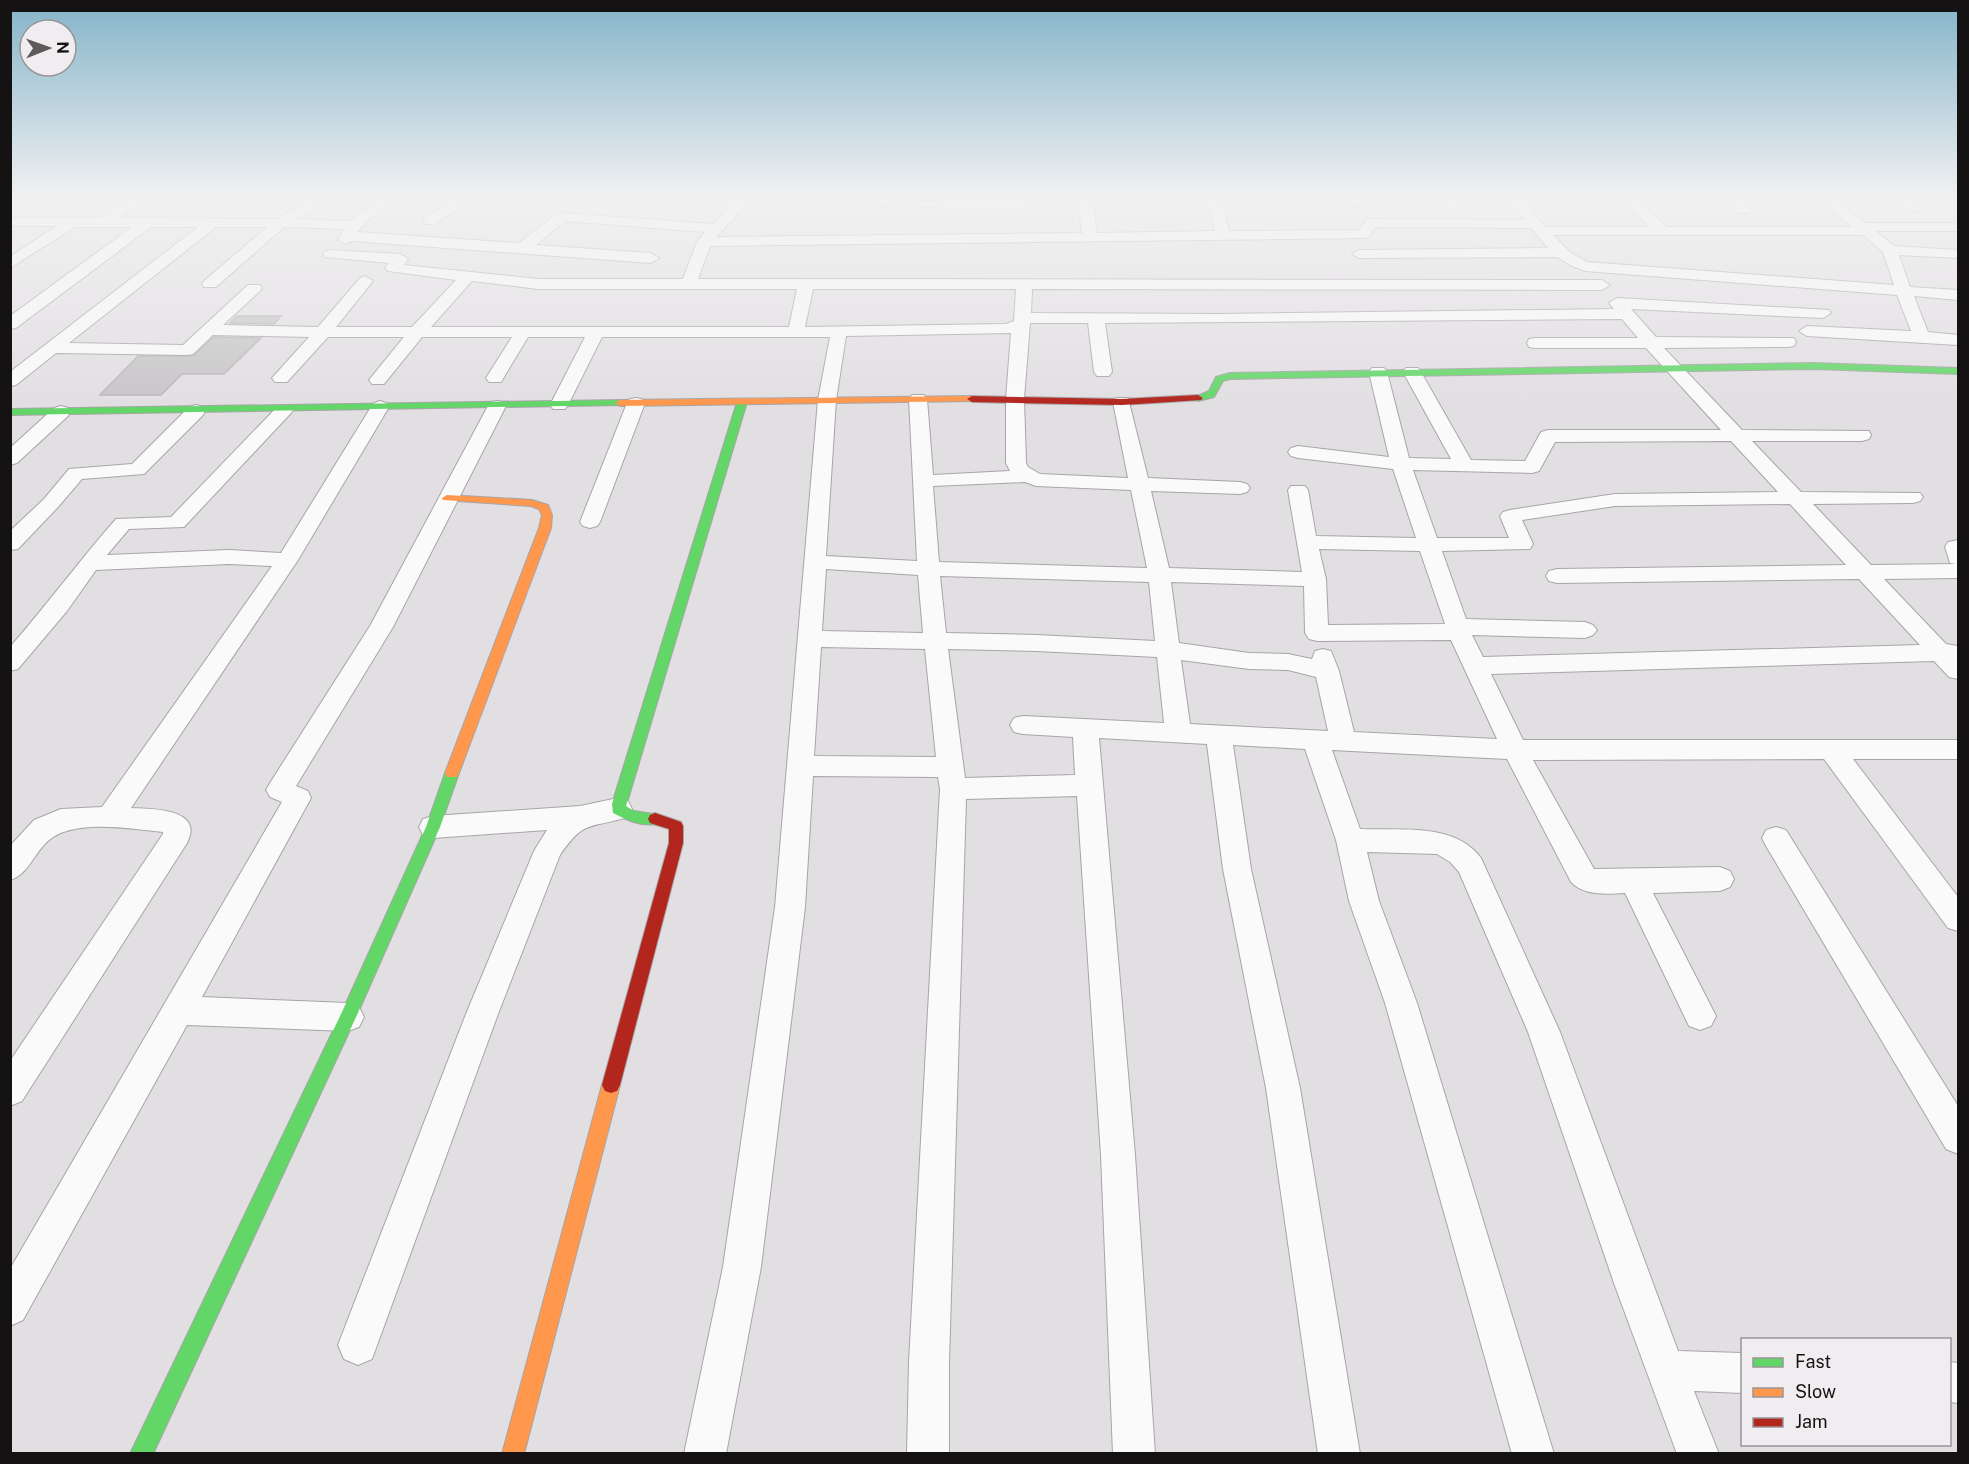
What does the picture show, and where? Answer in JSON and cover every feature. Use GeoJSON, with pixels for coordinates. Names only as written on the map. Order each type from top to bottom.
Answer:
{"type":"FeatureCollection","features":[{"type":"Feature","properties":{"kind":"street"},"geometry":{"type":"LineString","coordinates":[[10,324],[87,267]]}},
{"type":"Feature","properties":{"kind":"street"},"geometry":{"type":"LineString","coordinates":[[10,381],[157,267]]}},
{"type":"Feature","properties":{"kind":"street"},"geometry":{"type":"LineString","coordinates":[[210,284],[229,267]]}},
{"type":"Feature","properties":{"kind":"street"},"geometry":{"type":"LineString","coordinates":[[393,267],[538,284],[1024,284],[1599,277],[1901,283],[1959,282]]}},
{"type":"Feature","properties":{"kind":"street"},"geometry":{"type":"LineString","coordinates":[[689,283],[695,267]]}},
{"type":"Feature","properties":{"kind":"street"},"geometry":{"type":"LineString","coordinates":[[1581,267],[1599,277],[1672,367],[1863,571],[1949,652],[1959,671]]}},
{"type":"Feature","properties":{"kind":"street"},"geometry":{"type":"LineString","coordinates":[[1896,267],[1922,337]]}},
{"type":"Feature","properties":{"kind":"street"},"geometry":{"type":"LineString","coordinates":[[378,380],[417,332],[468,276]]}},
{"type":"Feature","properties":{"kind":"street"},"geometry":{"type":"LineString","coordinates":[[281,378],[365,281]]}},
{"type":"Feature","properties":{"kind":"street"},"geometry":{"type":"LineString","coordinates":[[796,332],[806,283]]}},
{"type":"Feature","properties":{"kind":"street"},"geometry":{"type":"LineString","coordinates":[[1901,283],[1959,295]]}},
{"type":"Feature","properties":{"kind":"street"},"geometry":{"type":"LineString","coordinates":[[1024,284],[1016,399],[1016,463],[1020,471],[1036,480],[1140,486],[1240,488]]}},
{"type":"Feature","properties":{"kind":"street"},"geometry":{"type":"LineString","coordinates":[[172,364],[254,288]]}},
{"type":"Feature","properties":{"kind":"street"},"geometry":{"type":"LineString","coordinates":[[209,330],[839,332],[1008,329],[1021,322],[1096,318],[1623,309],[1823,313]]}},
{"type":"Feature","properties":{"kind":"street"},"geometry":{"type":"LineString","coordinates":[[1910,309],[1929,310]]}},
{"type":"Feature","properties":{"kind":"street"},"geometry":{"type":"LineString","coordinates":[[1096,318],[1103,372]]}},
{"type":"Feature","properties":{"kind":"street"},"geometry":{"type":"LineString","coordinates":[[495,378],[523,332]]}},
{"type":"Feature","properties":{"kind":"street"},"geometry":{"type":"LineString","coordinates":[[559,405],[596,332]]}},
{"type":"Feature","properties":{"kind":"street"},"geometry":{"type":"LineString","coordinates":[[705,1454],[742,1267],[790,907],[826,400],[839,332]]}},
{"type":"Feature","properties":{"kind":"street"},"geometry":{"type":"LineString","coordinates":[[1807,332],[1959,340]]}},
{"type":"Feature","properties":{"kind":"street"},"geometry":{"type":"LineString","coordinates":[[1535,343],[1788,342]]}},
{"type":"Feature","properties":{"kind":"street"},"geometry":{"type":"LineString","coordinates":[[54,348],[187,350]]}},
{"type":"Feature","properties":{"kind":"street"},"geometry":{"type":"LineString","coordinates":[[10,412],[918,399],[1122,402],[1209,398],[1214,394],[1219,379],[1230,376],[1814,366],[1959,371]]}},
{"type":"Feature","properties":{"kind":"street"},"geometry":{"type":"LineString","coordinates":[[1378,372],[1401,464],[1458,630],[1515,750],[1581,874],[1593,882],[1720,879]]}},
{"type":"Feature","properties":{"kind":"street"},"geometry":{"type":"LineString","coordinates":[[1412,372],[1465,466]]}},
{"type":"Feature","properties":{"kind":"street"},"geometry":{"type":"LineString","coordinates":[[918,399],[928,569],[952,778],[929,1362],[928,1454]]}},
{"type":"Feature","properties":{"kind":"street"},"geometry":{"type":"LineString","coordinates":[[618,809],[741,402]]}},
{"type":"Feature","properties":{"kind":"street"},"geometry":{"type":"LineString","coordinates":[[1122,402],[1159,573],[1178,732]]}},
{"type":"Feature","properties":{"kind":"street"},"geometry":{"type":"LineString","coordinates":[[590,522],[636,403]]}},
{"type":"Feature","properties":{"kind":"street"},"geometry":{"type":"LineString","coordinates":[[12,1300],[298,798],[279,790],[381,627],[497,406]]}},
{"type":"Feature","properties":{"kind":"street"},"geometry":{"type":"LineString","coordinates":[[110,817],[287,560],[380,407]]}},
{"type":"Feature","properties":{"kind":"street"},"geometry":{"type":"LineString","coordinates":[[10,663],[59,606],[89,563],[123,523],[177,523],[285,409]]}},
{"type":"Feature","properties":{"kind":"street"},"geometry":{"type":"LineString","coordinates":[[10,544],[51,503],[75,473],[137,470],[196,411]]}},
{"type":"Feature","properties":{"kind":"street"},"geometry":{"type":"LineString","coordinates":[[10,459],[61,412]]}},
{"type":"Feature","properties":{"kind":"street"},"geometry":{"type":"LineString","coordinates":[[1298,452],[1401,464],[1532,467],[1548,436],[1862,435]]}},
{"type":"Feature","properties":{"kind":"street"},"geometry":{"type":"LineString","coordinates":[[923,481],[1026,476]]}},
{"type":"Feature","properties":{"kind":"street"},"geometry":{"type":"LineString","coordinates":[[1298,490],[1315,579],[1317,633],[1327,671],[1329,740],[1364,901],[1401,1003],[1533,1454]]}},
{"type":"Feature","properties":{"kind":"street"},"geometry":{"type":"LineString","coordinates":[[1307,542],[1430,545],[1522,544],[1510,516],[1615,500],[1913,497]]}},
{"type":"Feature","properties":{"kind":"street"},"geometry":{"type":"LineString","coordinates":[[141,1454],[348,1017],[433,827],[544,528],[547,515],[544,507],[532,504],[447,498]]}},
{"type":"Feature","properties":{"kind":"street"},"geometry":{"type":"LineString","coordinates":[[1959,546],[1956,547],[1959,558]]}},
{"type":"Feature","properties":{"kind":"street"},"geometry":{"type":"LineString","coordinates":[[89,563],[229,557],[287,560]]}},
{"type":"Feature","properties":{"kind":"street"},"geometry":{"type":"LineString","coordinates":[[816,562],[928,569],[1159,573],[1315,579]]}},
{"type":"Feature","properties":{"kind":"street"},"geometry":{"type":"LineString","coordinates":[[1557,576],[1959,571]]}},
{"type":"Feature","properties":{"kind":"street"},"geometry":{"type":"LineString","coordinates":[[1317,633],[1585,630]]}},
{"type":"Feature","properties":{"kind":"street"},"geometry":{"type":"LineString","coordinates":[[810,639],[1037,643],[1168,650],[1249,661],[1288,662],[1327,671]]}},
{"type":"Feature","properties":{"kind":"street"},"geometry":{"type":"LineString","coordinates":[[1474,666],[1949,652]]}},
{"type":"Feature","properties":{"kind":"street"},"geometry":{"type":"LineString","coordinates":[[1023,725],[1515,750],[1959,749]]}},
{"type":"Feature","properties":{"kind":"street"},"geometry":{"type":"LineString","coordinates":[[1085,728],[1118,1155],[1134,1454]]}},
{"type":"Feature","properties":{"kind":"street"},"geometry":{"type":"LineString","coordinates":[[1219,734],[1237,869],[1283,1088],[1339,1454]]}},
{"type":"Feature","properties":{"kind":"street"},"geometry":{"type":"LineString","coordinates":[[1830,748],[1959,919]]}},
{"type":"Feature","properties":{"kind":"street"},"geometry":{"type":"LineString","coordinates":[[801,766],[952,778],[1089,785]]}},
{"type":"Feature","properties":{"kind":"street"},"geometry":{"type":"LineString","coordinates":[[433,827],[580,817],[618,809],[630,816],[670,821],[676,826],[675,843],[513,1454]]}},
{"type":"Feature","properties":{"kind":"street"},"geometry":{"type":"LineString","coordinates":[[10,869],[41,830],[59,821],[110,817],[171,822],[176,828],[177,835],[10,1090]]}},
{"type":"Feature","properties":{"kind":"street"},"geometry":{"type":"LineString","coordinates":[[358,1344],[482,1014],[548,851],[566,826],[580,817]]}},
{"type":"Feature","properties":{"kind":"street"},"geometry":{"type":"LineString","coordinates":[[1776,838],[1947,1101],[1959,1137]]}},
{"type":"Feature","properties":{"kind":"street"},"geometry":{"type":"LineString","coordinates":[[1350,840],[1444,844],[1462,853],[1471,866],[1544,1032],[1698,1454]]}},
{"type":"Feature","properties":{"kind":"street"},"geometry":{"type":"LineString","coordinates":[[1633,882],[1700,1016]]}},
{"type":"Feature","properties":{"kind":"street"},"geometry":{"type":"LineString","coordinates":[[178,1010],[348,1017]]}},
{"type":"Feature","properties":{"kind":"street"},"geometry":{"type":"LineString","coordinates":[[1666,1370],[1741,1373]]}},
{"type":"Feature","properties":{"kind":"building"},"geometry":{"type":"Polygon","coordinates":[[[237,316],[281,316],[274,324],[230,323],[237,316]]]}},
{"type":"Feature","properties":{"kind":"building"},"geometry":{"type":"Polygon","coordinates":[[[214,337],[261,338],[224,374],[182,374],[161,395],[100,395],[138,356],[193,356],[214,337]]]}},
{"type":"Feature","properties":{"kind":"traffic: fast"},"geometry":{"type":"LineString","coordinates":[[1198,398],[1210,395],[1215,391],[1219,379],[1230,376],[1814,366],[1958,371]]}},
{"type":"Feature","properties":{"kind":"traffic: fast"},"geometry":{"type":"LineString","coordinates":[[655,819],[631,816],[618,809],[619,804],[742,402]]}},
{"type":"Feature","properties":{"kind":"traffic: fast"},"geometry":{"type":"LineString","coordinates":[[10,412],[620,403]]}},
{"type":"Feature","properties":{"kind":"traffic: fast"},"geometry":{"type":"LineString","coordinates":[[141,1454],[348,1017],[433,827],[452,773]]}},
{"type":"Feature","properties":{"kind":"traffic: slow"},"geometry":{"type":"LineString","coordinates":[[620,403],[972,399]]}},
{"type":"Feature","properties":{"kind":"traffic: slow"},"geometry":{"type":"LineString","coordinates":[[447,498],[532,503],[544,507],[547,515],[545,528],[452,773]]}},
{"type":"Feature","properties":{"kind":"traffic: slow"},"geometry":{"type":"LineString","coordinates":[[513,1454],[611,1085]]}},
{"type":"Feature","properties":{"kind":"traffic: jam"},"geometry":{"type":"LineString","coordinates":[[972,399],[1122,402],[1198,398]]}},
{"type":"Feature","properties":{"kind":"traffic: jam"},"geometry":{"type":"LineString","coordinates":[[611,1085],[676,843],[676,826],[655,819]]}}]}
